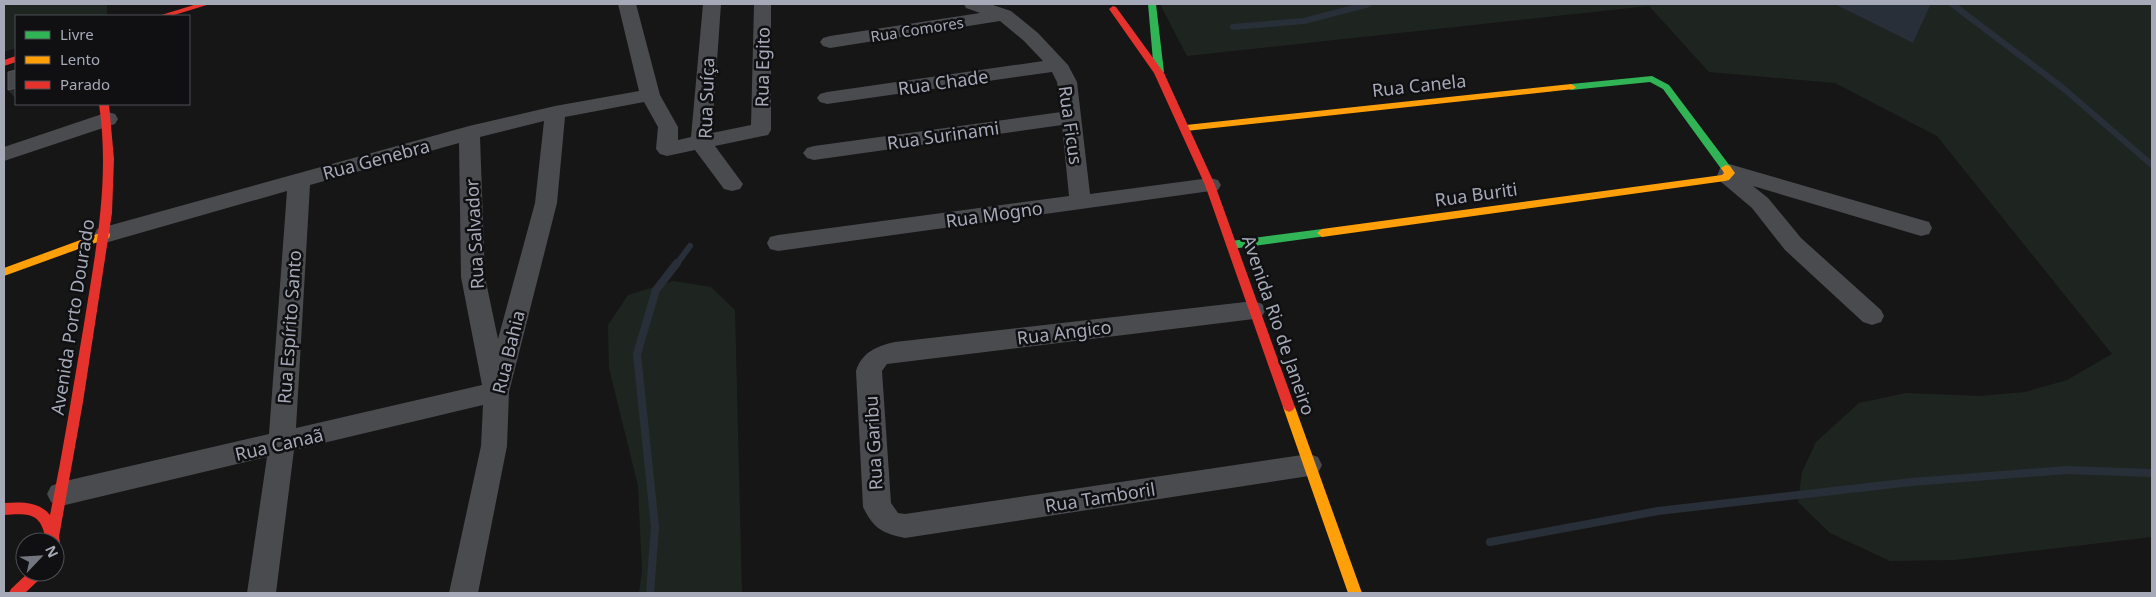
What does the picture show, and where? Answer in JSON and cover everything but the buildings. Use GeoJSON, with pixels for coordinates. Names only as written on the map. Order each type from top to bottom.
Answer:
{"type":"FeatureCollection","features":[{"type":"Feature","properties":{"kind":"street"},"geometry":{"type":"LineString","coordinates":[[166,15],[206,4]]}},
{"type":"Feature","properties":{"kind":"street"},"geometry":{"type":"LineString","coordinates":[[627,4],[650,95],[668,126],[668,149],[701,143]]}},
{"type":"Feature","properties":{"kind":"street","name":"Rua Suíça"},"geometry":{"type":"LineString","coordinates":[[712,4],[701,143],[732,184]]}},
{"type":"Feature","properties":{"kind":"street","name":"Rua Ficus"},"geometry":{"type":"LineString","coordinates":[[973,4],[1003,15],[1032,37],[1058,65],[1067,82],[1080,203]]}},
{"type":"Feature","properties":{"kind":"street","name":"Rua Egito"},"geometry":{"type":"LineString","coordinates":[[701,143],[761,130],[763,5]]}},
{"type":"Feature","properties":{"kind":"street","name":"Avenida Rio de Janeiro"},"geometry":{"type":"LineString","coordinates":[[1149,5],[1159,74]]}},
{"type":"Feature","properties":{"kind":"street","name":"Avenida Rio de Janeiro"},"geometry":{"type":"LineString","coordinates":[[1128,9],[1107,7],[1159,74],[1186,128],[1210,185],[1355,593]]}},
{"type":"Feature","properties":{"kind":"street","name":"Rua Comores"},"geometry":{"type":"LineString","coordinates":[[830,42],[1003,15]]}},
{"type":"Feature","properties":{"kind":"street","name":"Rua Chade"},"geometry":{"type":"LineString","coordinates":[[828,98],[1058,65]]}},
{"type":"Feature","properties":{"kind":"street","name":"Rua Canela"},"geometry":{"type":"LineString","coordinates":[[1186,128],[1642,79],[1655,80],[1666,87],[1728,175]]}},
{"type":"Feature","properties":{"kind":"street","name":"Rua Genebra"},"geometry":{"type":"LineString","coordinates":[[104,235],[469,133],[555,112],[650,95]]}},
{"type":"Feature","properties":{"kind":"street"},"geometry":{"type":"LineString","coordinates":[[4,154],[106,111]]}},
{"type":"Feature","properties":{"kind":"street","name":"Avenida Porto Dourado"},"geometry":{"type":"LineString","coordinates":[[54,532],[104,235],[110,158],[106,111]]}},
{"type":"Feature","properties":{"kind":"street","name":"Rua Bahia"},"geometry":{"type":"LineString","coordinates":[[464,593],[494,446],[496,392],[546,204],[555,112]]}},
{"type":"Feature","properties":{"kind":"street","name":"Rua Surinami"},"geometry":{"type":"LineString","coordinates":[[814,153],[1072,117]]}},
{"type":"Feature","properties":{"kind":"street","name":"Rua Salvador"},"geometry":{"type":"LineString","coordinates":[[469,133],[473,277],[496,392]]}},
{"type":"Feature","properties":{"kind":"street"},"geometry":{"type":"LineString","coordinates":[[1728,175],[1922,228]]}},
{"type":"Feature","properties":{"kind":"street"},"geometry":{"type":"LineString","coordinates":[[1728,175],[1760,203],[1793,244],[1872,316]]}},
{"type":"Feature","properties":{"kind":"street","name":"Rua Buriti"},"geometry":{"type":"LineString","coordinates":[[1231,245],[1728,175]]}},
{"type":"Feature","properties":{"kind":"street","name":"Rua Espírito Santo"},"geometry":{"type":"LineString","coordinates":[[262,593],[282,443],[298,180]]}},
{"type":"Feature","properties":{"kind":"street","name":"Rua Mogno"},"geometry":{"type":"LineString","coordinates":[[778,243],[1210,185]]}},
{"type":"Feature","properties":{"kind":"street"},"geometry":{"type":"LineString","coordinates":[[4,272],[104,235]]}},
{"type":"Feature","properties":{"kind":"street","name":"Rua Angico"},"geometry":{"type":"LineString","coordinates":[[876,359],[896,352],[1254,310]]}},
{"type":"Feature","properties":{"kind":"street","name":"Rua Garibu"},"geometry":{"type":"LineString","coordinates":[[876,359],[870,366],[869,372],[877,507],[890,523]]}},
{"type":"Feature","properties":{"kind":"street","name":"Rua Canaã"},"geometry":{"type":"LineString","coordinates":[[61,494],[496,392]]}},
{"type":"Feature","properties":{"kind":"street","name":"Rua Tamboril"},"geometry":{"type":"LineString","coordinates":[[890,523],[905,526],[1309,465]]}},
{"type":"Feature","properties":{"kind":"street"},"geometry":{"type":"LineString","coordinates":[[4,509],[26,508],[40,512],[49,520],[52,532]]}},
{"type":"Feature","properties":{"kind":"street"},"geometry":{"type":"LineString","coordinates":[[16,593],[28,582]]}},
{"type":"Feature","properties":{"kind":"shaded area"},"geometry":{"type":"Polygon","coordinates":[[[4,4],[107,4],[107,15],[15,15],[15,48],[4,52],[4,4]]]}},
{"type":"Feature","properties":{"kind":"shaded area"},"geometry":{"type":"Polygon","coordinates":[[[1163,4],[1834,4],[1913,43],[1931,4],[2148,4],[2152,6],[2152,537],[1954,560],[1890,561],[1830,533],[1798,502],[1802,472],[1816,442],[1859,403],[1906,393],[1979,396],[2025,392],[2067,380],[2112,354],[1937,136],[1835,83],[1709,72],[1649,6],[1187,56],[1161,6],[1163,4]]]}},
{"type":"Feature","properties":{"kind":"shaded area"},"geometry":{"type":"Polygon","coordinates":[[[1834,4],[1931,4],[1913,43],[1834,4]]]}},
{"type":"Feature","properties":{"kind":"shaded area"},"geometry":{"type":"Polygon","coordinates":[[[673,281],[711,287],[735,310],[742,593],[639,593],[642,571],[638,486],[609,368],[608,325],[628,295],[673,281]]]}},
{"type":"Feature","properties":{"kind":"waterway"},"geometry":{"type":"LineString","coordinates":[[1233,27],[1304,21],[1369,4]]}},
{"type":"Feature","properties":{"kind":"waterway"},"geometry":{"type":"LineString","coordinates":[[1952,4],[2063,88],[2152,165]]}},
{"type":"Feature","properties":{"kind":"waterway"},"geometry":{"type":"LineString","coordinates":[[676,265],[690,246]]}},
{"type":"Feature","properties":{"kind":"waterway"},"geometry":{"type":"LineString","coordinates":[[650,593],[655,527],[637,354],[656,290],[677,263]]}},
{"type":"Feature","properties":{"kind":"waterway"},"geometry":{"type":"LineString","coordinates":[[1490,542],[1658,511],[1912,482],[2067,470],[2152,473]]}},
{"type":"Feature","properties":{"kind":"traffic: fast"},"geometry":{"type":"LineString","coordinates":[[1152,4],[1159,72]]}},
{"type":"Feature","properties":{"kind":"traffic: fast"},"geometry":{"type":"LineString","coordinates":[[1571,87],[1652,79],[1666,87],[1726,168]]}},
{"type":"Feature","properties":{"kind":"traffic: fast"},"geometry":{"type":"LineString","coordinates":[[1231,245],[1322,233]]}},
{"type":"Feature","properties":{"kind":"traffic: slow"},"geometry":{"type":"LineString","coordinates":[[1186,128],[1571,87]]}},
{"type":"Feature","properties":{"kind":"traffic: slow"},"geometry":{"type":"LineString","coordinates":[[1322,233],[1725,178],[1730,173],[1726,168]]}},
{"type":"Feature","properties":{"kind":"traffic: slow"},"geometry":{"type":"LineString","coordinates":[[4,272],[105,235]]}},
{"type":"Feature","properties":{"kind":"traffic: slow"},"geometry":{"type":"LineString","coordinates":[[1289,407],[1355,593]]}},
{"type":"Feature","properties":{"kind":"traffic: jam"},"geometry":{"type":"LineString","coordinates":[[166,15],[206,4]]}},
{"type":"Feature","properties":{"kind":"traffic: jam"},"geometry":{"type":"LineString","coordinates":[[1113,9],[1159,73],[1210,185],[1289,407]]}},
{"type":"Feature","properties":{"kind":"traffic: jam"},"geometry":{"type":"LineString","coordinates":[[4,63],[15,59]]}},
{"type":"Feature","properties":{"kind":"traffic: jam"},"geometry":{"type":"LineString","coordinates":[[54,532],[77,402],[107,213],[109,159],[108,131],[104,105]]}},
{"type":"Feature","properties":{"kind":"traffic: jam"},"geometry":{"type":"LineString","coordinates":[[4,509],[23,508],[38,512],[48,523],[51,532]]}},
{"type":"Feature","properties":{"kind":"traffic: jam"},"geometry":{"type":"LineString","coordinates":[[16,593],[28,582]]}}]}
